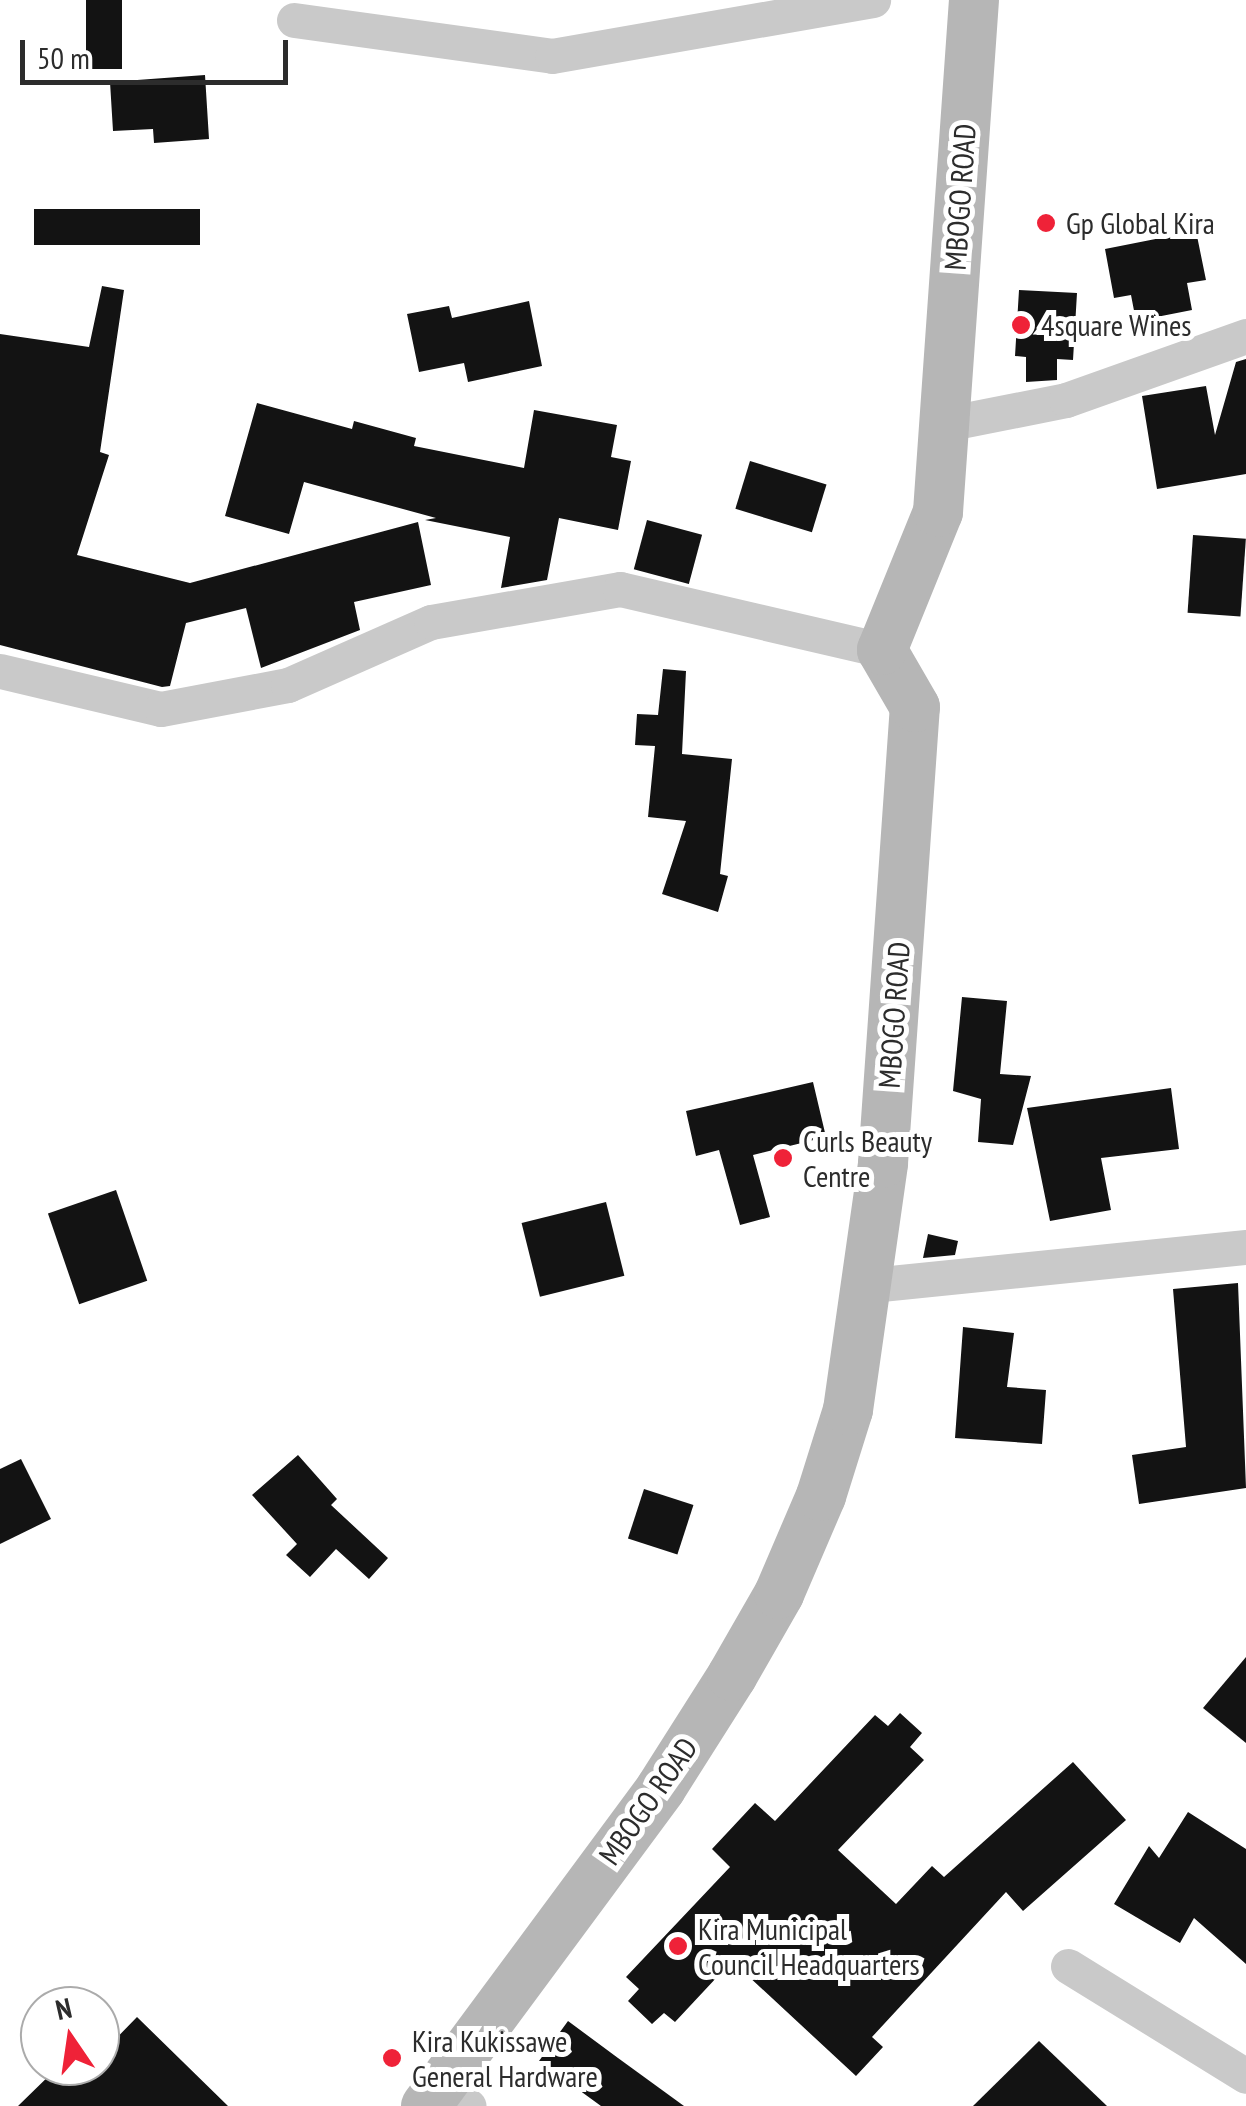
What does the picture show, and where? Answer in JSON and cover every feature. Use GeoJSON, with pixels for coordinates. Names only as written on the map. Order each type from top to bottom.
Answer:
{"type":"FeatureCollection","features":[{"type":"Feature","properties":{"kind":"main road","name":"MBOGO ROAD"},"geometry":{"type":"LineString","coordinates":[[446,2100],[661,1788],[779,1594],[821,1496],[848,1410],[871,1285],[915,706],[882,650],[938,512],[974,0]]}},
{"type":"Feature","properties":{"kind":"street"},"geometry":{"type":"LineString","coordinates":[[294,20],[552,56],[874,0]]}},
{"type":"Feature","properties":{"kind":"street"},"geometry":{"type":"LineString","coordinates":[[945,424],[1066,400],[1246,336]]}},
{"type":"Feature","properties":{"kind":"street"},"geometry":{"type":"LineString","coordinates":[[0,670],[161,709],[288,685],[431,622],[620,588],[882,650]]}},
{"type":"Feature","properties":{"kind":"street"},"geometry":{"type":"LineString","coordinates":[[871,1285],[1246,1248]]}},
{"type":"Feature","properties":{"kind":"street"},"geometry":{"type":"LineString","coordinates":[[1068,1966],[1246,2076]]}},
{"type":"Feature","properties":{"kind":"building"},"geometry":{"type":"Polygon","coordinates":[[[86,0],[122,0],[122,69],[86,69],[86,0]]]}},
{"type":"Feature","properties":{"kind":"building"},"geometry":{"type":"Polygon","coordinates":[[[205,75],[209,139],[154,143],[153,129],[113,131],[110,82],[205,75]]]}},
{"type":"Feature","properties":{"kind":"building"},"geometry":{"type":"Polygon","coordinates":[[[34,209],[200,209],[200,245],[34,245],[34,209]]]}},
{"type":"Feature","properties":{"kind":"building"},"geometry":{"type":"Polygon","coordinates":[[[1196,231],[1206,280],[1187,283],[1192,310],[1136,321],[1131,295],[1114,298],[1105,249],[1196,231]]]}},
{"type":"Feature","properties":{"kind":"building"},"geometry":{"type":"Polygon","coordinates":[[[102,286],[124,290],[100,452],[109,455],[77,555],[190,583],[418,522],[431,585],[354,602],[360,630],[261,668],[246,608],[186,623],[170,686],[0,645],[0,334],[89,347],[102,286]]]}},
{"type":"Feature","properties":{"kind":"building"},"geometry":{"type":"Polygon","coordinates":[[[1019,290],[1077,293],[1073,360],[1057,359],[1057,380],[1026,382],[1026,357],[1015,356],[1019,290]]]}},
{"type":"Feature","properties":{"kind":"building"},"geometry":{"type":"Polygon","coordinates":[[[529,301],[542,366],[468,382],[464,363],[419,372],[407,314],[449,306],[452,318],[529,301]]]}},
{"type":"Feature","properties":{"kind":"building"},"geometry":{"type":"Polygon","coordinates":[[[1246,359],[1246,474],[1157,489],[1142,396],[1206,386],[1215,435],[1236,362],[1246,359]]]}},
{"type":"Feature","properties":{"kind":"building"},"geometry":{"type":"Polygon","coordinates":[[[257,403],[352,429],[354,421],[416,438],[414,446],[524,468],[534,410],[617,425],[611,457],[631,461],[618,530],[559,518],[547,580],[501,588],[510,537],[425,520],[436,518],[304,482],[289,534],[225,516],[257,403]]]}},
{"type":"Feature","properties":{"kind":"building"},"geometry":{"type":"Polygon","coordinates":[[[750,461],[827,484],[812,532],[735,509],[750,461]]]}},
{"type":"Feature","properties":{"kind":"building"},"geometry":{"type":"Polygon","coordinates":[[[647,520],[702,535],[689,584],[634,569],[647,520]]]}},
{"type":"Feature","properties":{"kind":"building"},"geometry":{"type":"Polygon","coordinates":[[[1193,535],[1246,539],[1240,617],[1188,613],[1193,535]]]}},
{"type":"Feature","properties":{"kind":"building"},"geometry":{"type":"Polygon","coordinates":[[[663,669],[686,671],[682,754],[732,759],[720,874],[728,876],[718,912],[662,894],[686,821],[648,817],[655,746],[635,745],[637,714],[658,715],[663,669]]]}},
{"type":"Feature","properties":{"kind":"building"},"geometry":{"type":"Polygon","coordinates":[[[962,997],[1007,1001],[1000,1074],[1031,1076],[1013,1145],[978,1142],[981,1099],[953,1091],[962,997]]]}},
{"type":"Feature","properties":{"kind":"building"},"geometry":{"type":"Polygon","coordinates":[[[813,1082],[826,1137],[753,1155],[770,1217],[740,1225],[719,1150],[696,1156],[686,1111],[813,1082]]]}},
{"type":"Feature","properties":{"kind":"building"},"geometry":{"type":"Polygon","coordinates":[[[1171,1088],[1179,1149],[1101,1158],[1111,1210],[1050,1221],[1027,1108],[1171,1088]]]}},
{"type":"Feature","properties":{"kind":"building"},"geometry":{"type":"Polygon","coordinates":[[[116,1190],[147,1281],[79,1304],[48,1213],[116,1190]]]}},
{"type":"Feature","properties":{"kind":"building"},"geometry":{"type":"Polygon","coordinates":[[[606,1202],[624,1276],[540,1297],[522,1223],[606,1202]]]}},
{"type":"Feature","properties":{"kind":"building"},"geometry":{"type":"Polygon","coordinates":[[[928,1234],[958,1241],[955,1255],[923,1258],[928,1234]]]}},
{"type":"Feature","properties":{"kind":"building"},"geometry":{"type":"Polygon","coordinates":[[[1238,1283],[1246,1488],[1139,1504],[1132,1455],[1186,1447],[1173,1289],[1238,1283]]]}},
{"type":"Feature","properties":{"kind":"building"},"geometry":{"type":"Polygon","coordinates":[[[963,1327],[1014,1333],[1007,1387],[1046,1390],[1042,1444],[955,1438],[963,1327]]]}},
{"type":"Feature","properties":{"kind":"building"},"geometry":{"type":"Polygon","coordinates":[[[298,1455],[337,1499],[331,1505],[388,1558],[369,1579],[336,1549],[310,1577],[286,1555],[297,1544],[252,1495],[298,1455]]]}},
{"type":"Feature","properties":{"kind":"building"},"geometry":{"type":"Polygon","coordinates":[[[21,1459],[51,1519],[0,1544],[0,1469],[21,1459]]]}},
{"type":"Feature","properties":{"kind":"building"},"geometry":{"type":"Polygon","coordinates":[[[644,1489],[693,1505],[677,1555],[628,1538],[644,1489]]]}},
{"type":"Feature","properties":{"kind":"building"},"geometry":{"type":"Polygon","coordinates":[[[1246,1657],[1246,1743],[1203,1708],[1246,1657]]]}},
{"type":"Feature","properties":{"kind":"building"},"geometry":{"type":"Polygon","coordinates":[[[900,1713],[922,1733],[910,1747],[924,1760],[838,1850],[896,1904],[932,1866],[944,1877],[1073,1762],[1126,1820],[1023,1911],[1006,1892],[872,2037],[883,2047],[856,2076],[732,1961],[675,2022],[664,2013],[652,2024],[628,2001],[639,1989],[626,1977],[730,1867],[712,1849],[755,1803],[775,1821],[875,1715],[888,1726],[900,1713]]]}},
{"type":"Feature","properties":{"kind":"building"},"geometry":{"type":"Polygon","coordinates":[[[1188,1812],[1246,1849],[1246,1964],[1194,1918],[1180,1943],[1114,1904],[1149,1846],[1159,1858],[1188,1812]]]}},
{"type":"Feature","properties":{"kind":"building"},"geometry":{"type":"Polygon","coordinates":[[[137,2017],[228,2106],[18,2106],[38,2086],[120,2086],[120,2034],[137,2017]]]}},
{"type":"Feature","properties":{"kind":"building"},"geometry":{"type":"Polygon","coordinates":[[[568,2021],[684,2106],[601,2106],[539,2061],[568,2021]]]}},
{"type":"Feature","properties":{"kind":"building"},"geometry":{"type":"Polygon","coordinates":[[[1039,2041],[1107,2106],[973,2106],[1039,2041]]]}},
{"type":"Feature","properties":{"kind":"place","name":"Gp Global Kira"},"geometry":{"type":"Point","coordinates":[1046,223]}},
{"type":"Feature","properties":{"kind":"place","name":"4square Wines"},"geometry":{"type":"Point","coordinates":[1021,325]}},
{"type":"Feature","properties":{"kind":"place","name":"Curls Beauty Centre"},"geometry":{"type":"Point","coordinates":[783,1158]}},
{"type":"Feature","properties":{"kind":"place","name":"Kira Municipal Council Headquarters"},"geometry":{"type":"Point","coordinates":[678,1946]}},
{"type":"Feature","properties":{"kind":"place","name":"Kira Kukissawe General Hardware"},"geometry":{"type":"Point","coordinates":[392,2058]}}]}
